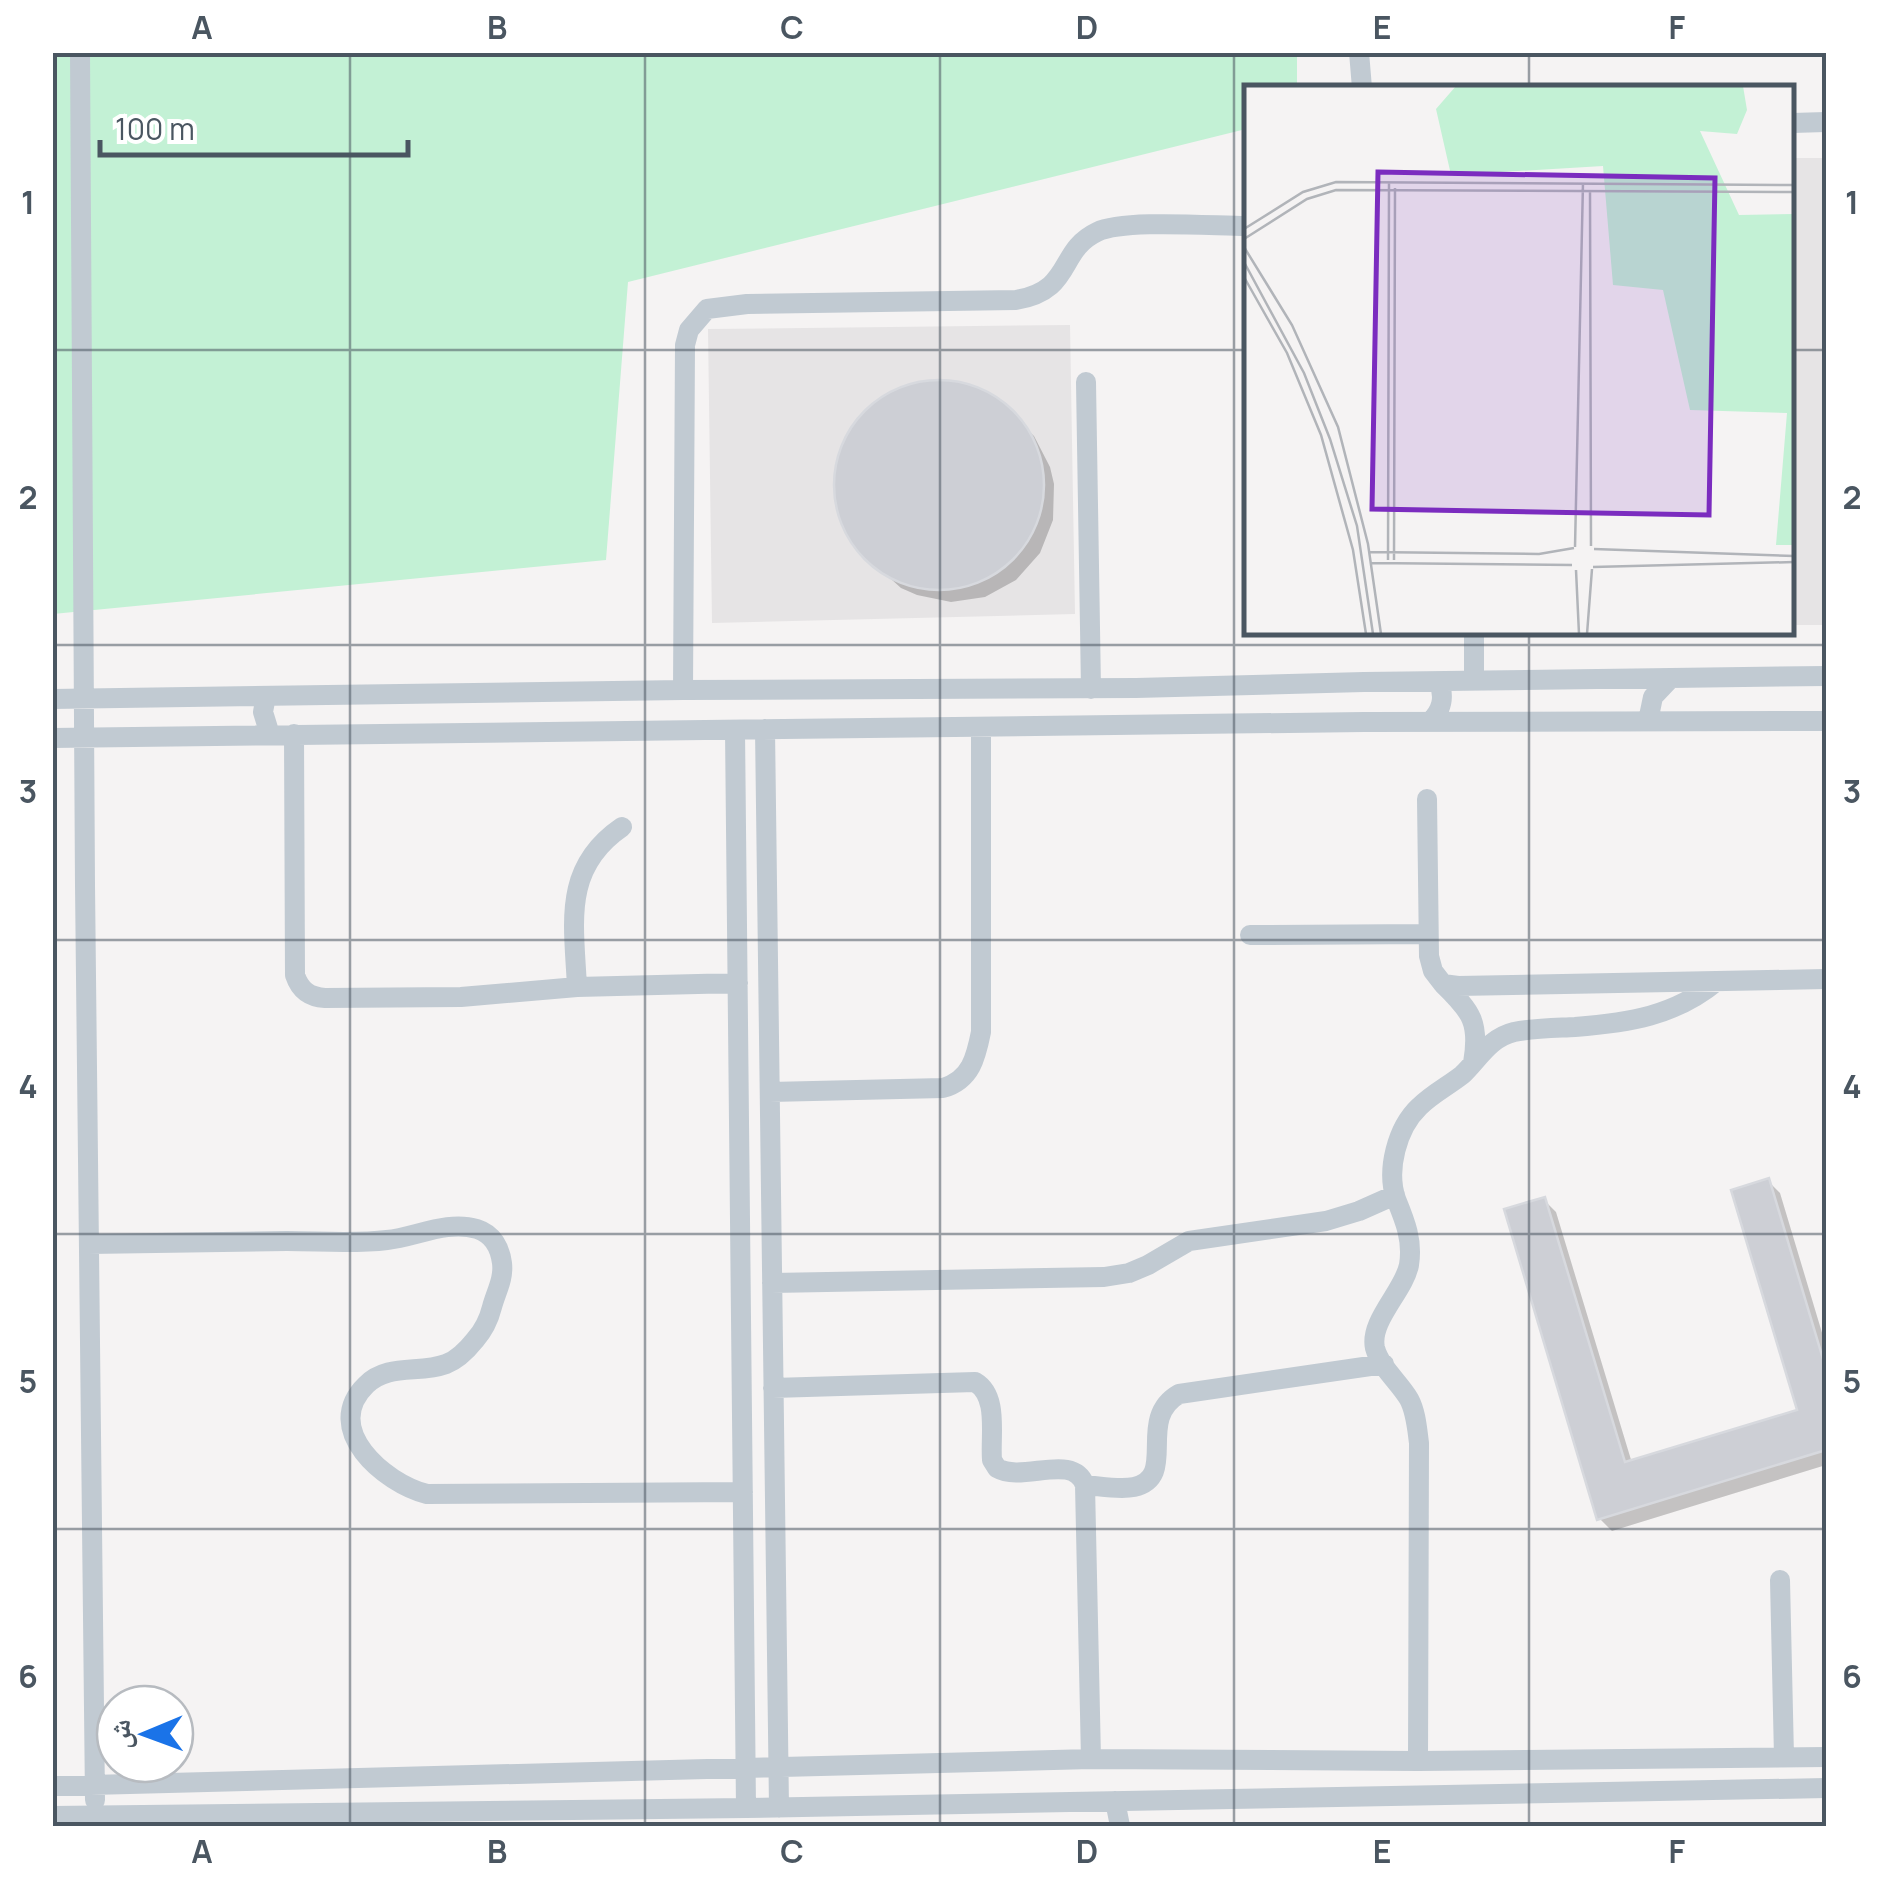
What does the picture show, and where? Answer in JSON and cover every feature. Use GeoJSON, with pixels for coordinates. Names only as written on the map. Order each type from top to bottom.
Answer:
{"type":"FeatureCollection","features":[{"type":"Feature","properties":{"kind":"street"},"geometry":{"type":"LineString","coordinates":[[80,52],[95,1821]]}},
{"type":"Feature","properties":{"kind":"street"},"geometry":{"type":"LineString","coordinates":[[1360,52],[1362,85]]}},
{"type":"Feature","properties":{"kind":"street"},"geometry":{"type":"LineString","coordinates":[[1794,122],[1826,122]]}},
{"type":"Feature","properties":{"kind":"street"},"geometry":{"type":"LineString","coordinates":[[684,690],[683,372],[689,330],[708,308],[1016,300],[1053,284],[1076,248],[1100,230],[1128,225],[1244,226]]}},
{"type":"Feature","properties":{"kind":"street"},"geometry":{"type":"LineString","coordinates":[[1086,382],[1091,688]]}},
{"type":"Feature","properties":{"kind":"street"},"geometry":{"type":"LineString","coordinates":[[1474,635],[1474,681]]}},
{"type":"Feature","properties":{"kind":"street"},"geometry":{"type":"LineString","coordinates":[[52,699],[1826,676]]}},
{"type":"Feature","properties":{"kind":"street"},"geometry":{"type":"LineString","coordinates":[[1648,722],[1653,697],[1670,678]]}},
{"type":"Feature","properties":{"kind":"street"},"geometry":{"type":"LineString","coordinates":[[1430,722],[1442,704],[1439,682]]}},
{"type":"Feature","properties":{"kind":"street"},"geometry":{"type":"LineString","coordinates":[[266,696],[263,712],[270,735]]}},
{"type":"Feature","properties":{"kind":"street"},"geometry":{"type":"LineString","coordinates":[[52,738],[1826,721]]}},
{"type":"Feature","properties":{"kind":"street"},"geometry":{"type":"LineString","coordinates":[[770,1092],[944,1088],[971,1068],[981,1032],[980,727]]}},
{"type":"Feature","properties":{"kind":"street"},"geometry":{"type":"LineString","coordinates":[[765,729],[779,1808]]}},
{"type":"Feature","properties":{"kind":"street"},"geometry":{"type":"LineString","coordinates":[[735,730],[746,1808]]}},
{"type":"Feature","properties":{"kind":"street"},"geometry":{"type":"LineString","coordinates":[[294,734],[295,976],[309,995],[461,997],[577,987],[738,984]]}},
{"type":"Feature","properties":{"kind":"street"},"geometry":{"type":"LineString","coordinates":[[1427,798],[1429,956],[1433,971],[1459,999],[1474,1024],[1477,1034],[1473,1064]]}},
{"type":"Feature","properties":{"kind":"street"},"geometry":{"type":"LineString","coordinates":[[577,987],[576,888],[598,847],[622,827]]}},
{"type":"Feature","properties":{"kind":"street"},"geometry":{"type":"LineString","coordinates":[[738,875],[753,872],[766,880]]}},
{"type":"Feature","properties":{"kind":"street"},"geometry":{"type":"LineString","coordinates":[[1250,935],[1428,934]]}},
{"type":"Feature","properties":{"kind":"street"},"geometry":{"type":"LineString","coordinates":[[1443,984],[1826,979]]}},
{"type":"Feature","properties":{"kind":"street"},"geometry":{"type":"LineString","coordinates":[[1418,1761],[1416,1422],[1411,1403],[1376,1348],[1375,1337],[1379,1322],[1407,1275],[1412,1250],[1392,1177],[1400,1138],[1417,1108],[1473,1064],[1489,1045],[1512,1032],[1597,1025],[1664,1013],[1703,993],[1717,981]]}},
{"type":"Feature","properties":{"kind":"street"},"geometry":{"type":"LineString","coordinates":[[772,1283],[1104,1277],[1148,1264],[1189,1241],[1326,1221],[1395,1195]]}},
{"type":"Feature","properties":{"kind":"street"},"geometry":{"type":"LineString","coordinates":[[89,1244],[387,1240],[454,1227],[478,1229],[495,1240],[504,1276],[481,1333],[447,1364],[377,1376],[354,1401],[353,1439],[379,1469],[413,1491],[426,1494],[743,1492]]}},
{"type":"Feature","properties":{"kind":"street"},"geometry":{"type":"LineString","coordinates":[[1085,1484],[1129,1488],[1146,1482],[1156,1467],[1158,1418],[1179,1394],[1384,1364]]}},
{"type":"Feature","properties":{"kind":"street"},"geometry":{"type":"LineString","coordinates":[[773,1388],[975,1382],[990,1397],[992,1460],[997,1468],[1010,1473],[1071,1469],[1082,1476],[1091,1759]]}},
{"type":"Feature","properties":{"kind":"street"},"geometry":{"type":"LineString","coordinates":[[744,1564],[761,1577],[775,1575]]}},
{"type":"Feature","properties":{"kind":"street"},"geometry":{"type":"LineString","coordinates":[[1780,1580],[1784,1757]]}},
{"type":"Feature","properties":{"kind":"street"},"geometry":{"type":"LineString","coordinates":[[52,1786],[1091,1759],[1826,1757]]}},
{"type":"Feature","properties":{"kind":"street"},"geometry":{"type":"LineString","coordinates":[[52,1816],[95,1821],[596,1818],[746,1808],[877,1816],[1116,1801],[1826,1788]]}},
{"type":"Feature","properties":{"kind":"street"},"geometry":{"type":"LineString","coordinates":[[1116,1801],[1120,1826]]}},
{"type":"Feature","properties":{"kind":"shaded area"},"geometry":{"type":"Polygon","coordinates":[[[1794,158],[1826,158],[1826,625],[1794,625],[1794,158]]]}},
{"type":"Feature","properties":{"kind":"shaded area"},"geometry":{"type":"Polygon","coordinates":[[[1070,325],[1075,614],[712,623],[708,329],[1070,325]]]}},
{"type":"Feature","properties":{"kind":"green space"},"geometry":{"type":"Polygon","coordinates":[[[53,53],[1297,53],[1297,85],[1244,85],[1244,129],[628,282],[606,560],[53,614],[53,53]]]}},
{"type":"Feature","properties":{"kind":"building"},"geometry":{"type":"Polygon","coordinates":[[[939,380],[979,388],[1013,411],[1036,445],[1044,485],[1036,525],[1013,559],[979,582],[939,590],[899,582],[865,559],[842,525],[834,485],[842,445],[865,411],[899,388],[939,380]]]}},
{"type":"Feature","properties":{"kind":"building"},"geometry":{"type":"Polygon","coordinates":[[[1769,1178],[1826,1369],[1826,1450],[1597,1520],[1504,1209],[1545,1197],[1625,1462],[1797,1410],[1731,1190],[1769,1178]]]}}]}
